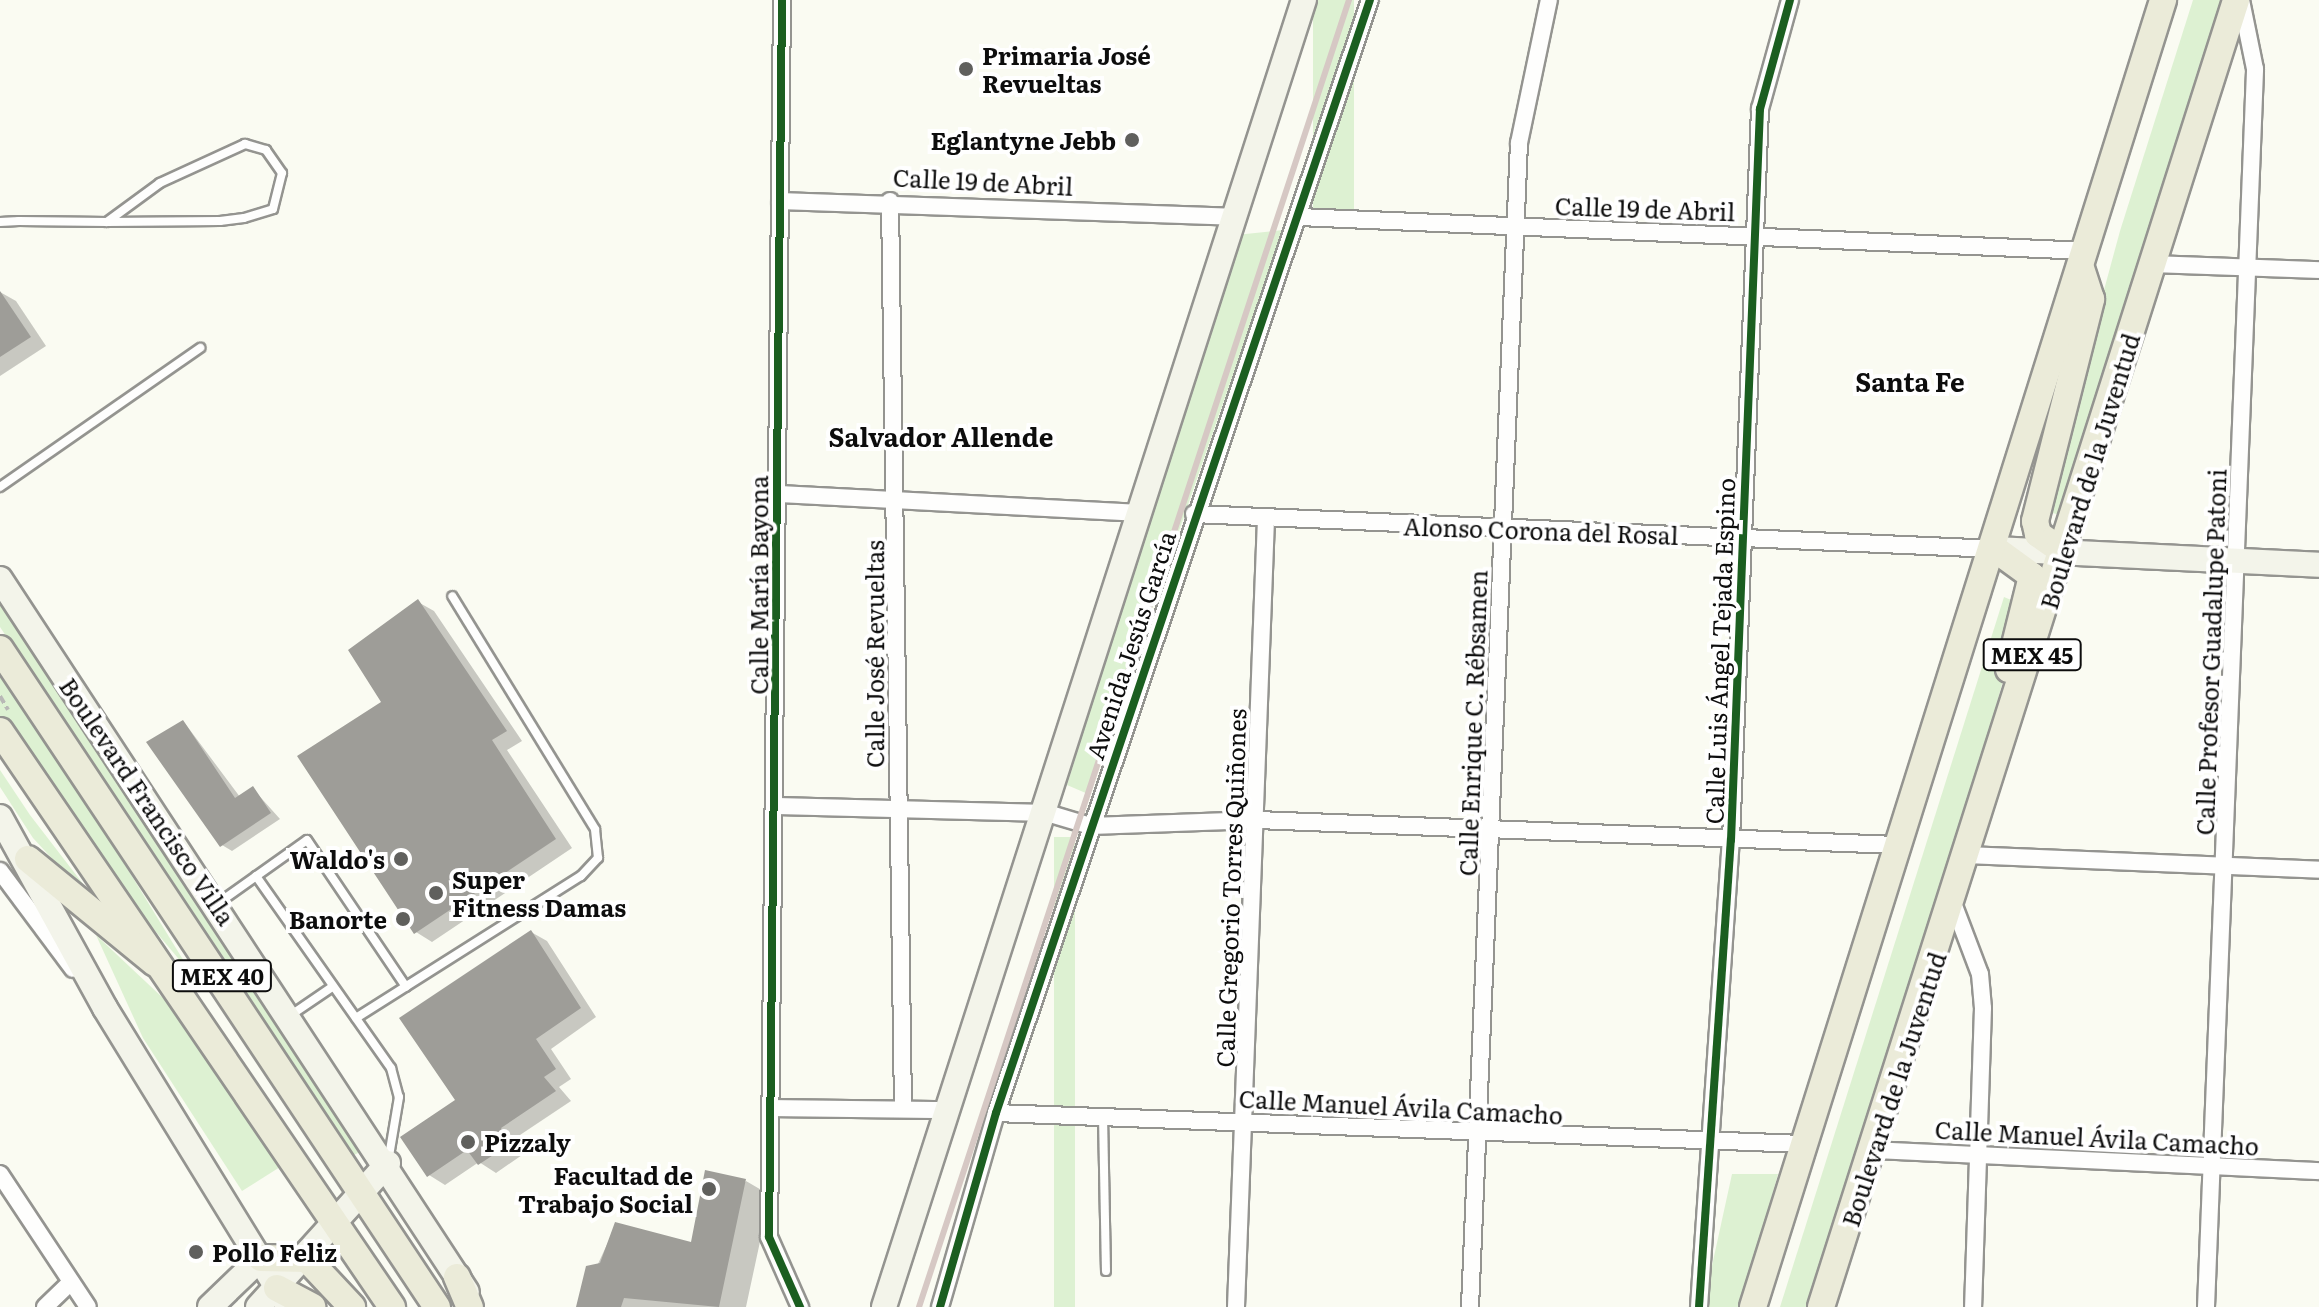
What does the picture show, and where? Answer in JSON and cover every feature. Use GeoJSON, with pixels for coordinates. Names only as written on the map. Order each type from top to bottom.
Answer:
{"type":"FeatureCollection","features":[{"type":"Feature","properties":{"kind":"main road","name":"MEX 45"},"geometry":{"type":"LineString","coordinates":[[1753,1307],[1897,845],[1995,549],[2163,0]]}},
{"type":"Feature","properties":{"kind":"main road","name":"Boulevard de la Juventud"},"geometry":{"type":"LineString","coordinates":[[1821,1307],[2065,553],[2153,264],[2239,0]]}},
{"type":"Feature","properties":{"kind":"main road"},"geometry":{"type":"LineString","coordinates":[[2065,553],[2038,534],[2035,521],[2091,299],[2083,260]]}},
{"type":"Feature","properties":{"kind":"main road"},"geometry":{"type":"LineString","coordinates":[[1991,782],[1989,744],[2032,576],[1995,549]]}},
{"type":"Feature","properties":{"kind":"main road","name":"Boulevard Francisco Villa"},"geometry":{"type":"LineString","coordinates":[[0,649],[365,1192],[437,1307]]}},
{"type":"Feature","properties":{"kind":"main road","name":"MEX 40"},"geometry":{"type":"LineString","coordinates":[[0,731],[340,1222],[392,1307]]}},
{"type":"Feature","properties":{"kind":"main road"},"geometry":{"type":"LineString","coordinates":[[28,859],[166,970]]}},
{"type":"Feature","properties":{"kind":"main road"},"geometry":{"type":"LineString","coordinates":[[261,1258],[307,1259],[329,1275],[352,1307]]}},
{"type":"Feature","properties":{"kind":"main road"},"geometry":{"type":"LineString","coordinates":[[457,1277],[470,1307]]}},
{"type":"Feature","properties":{"kind":"main road"},"geometry":{"type":"LineString","coordinates":[[283,1298],[312,1307]]}},
{"type":"Feature","properties":{"kind":"street","name":"Calle María Bayona"},"geometry":{"type":"LineString","coordinates":[[782,0],[776,1108],[769,1237],[800,1307]]}},
{"type":"Feature","properties":{"kind":"street","name":"Avenida Jesús García"},"geometry":{"type":"LineString","coordinates":[[884,1307],[1047,813],[1137,513],[1304,0]]}},
{"type":"Feature","properties":{"kind":"street","name":"Avenida Jesús García"},"geometry":{"type":"LineString","coordinates":[[940,1307],[996,1113],[1194,514],[1299,217],[1370,0]]}},
{"type":"Feature","properties":{"kind":"street","name":"Calle Enrique C. Rébsamen"},"geometry":{"type":"LineString","coordinates":[[1470,1307],[1492,832],[1514,227],[1527,77],[1549,0]]}},
{"type":"Feature","properties":{"kind":"street","name":"Calle Luis Ángel Tejada Espino"},"geometry":{"type":"LineString","coordinates":[[1699,1307],[1715,1146],[1731,840],[1760,109],[1790,0]]}},
{"type":"Feature","properties":{"kind":"street","name":"Calle Profesor Guadalupe Patoni"},"geometry":{"type":"LineString","coordinates":[[2206,1307],[2227,866],[2255,69],[2239,0]]}},
{"type":"Feature","properties":{"kind":"street","name":"Calle 19 de Abril"},"geometry":{"type":"LineString","coordinates":[[780,201],[890,201],[1232,217]]}},
{"type":"Feature","properties":{"kind":"street","name":"Calle José Revueltas"},"geometry":{"type":"LineString","coordinates":[[890,201],[897,501],[903,1108]]}},
{"type":"Feature","properties":{"kind":"street","name":"Calle 19 de Abril"},"geometry":{"type":"LineString","coordinates":[[1299,217],[1754,237],[2083,260]]}},
{"type":"Feature","properties":{"kind":"street"},"geometry":{"type":"LineString","coordinates":[[2153,264],[2319,270]]}},
{"type":"Feature","properties":{"kind":"street"},"geometry":{"type":"LineString","coordinates":[[778,494],[1137,513]]}},
{"type":"Feature","properties":{"kind":"street","name":"Alonso Corona del Rosal"},"geometry":{"type":"LineString","coordinates":[[1194,514],[2319,565]]}},
{"type":"Feature","properties":{"kind":"street","name":"Calle Gregorio Torres Quiñones"},"geometry":{"type":"LineString","coordinates":[[1236,1307],[1246,1121],[1266,518]]}},
{"type":"Feature","properties":{"kind":"street","name":"Boulevard Francisco Villa"},"geometry":{"type":"LineString","coordinates":[[0,579],[388,1163],[477,1307]]}},
{"type":"Feature","properties":{"kind":"street"},"geometry":{"type":"LineString","coordinates":[[777,806],[900,812],[1047,813],[1091,826],[1257,820],[1492,832],[1897,845]]}},
{"type":"Feature","properties":{"kind":"street"},"geometry":{"type":"LineString","coordinates":[[0,817],[28,859],[105,1008],[283,1298]]}},
{"type":"Feature","properties":{"kind":"street"},"geometry":{"type":"LineString","coordinates":[[1968,855],[2319,870]]}},
{"type":"Feature","properties":{"kind":"street"},"geometry":{"type":"LineString","coordinates":[[0,871],[105,1008]]}},
{"type":"Feature","properties":{"kind":"street"},"geometry":{"type":"LineString","coordinates":[[1953,903],[1980,974],[1980,1156],[1973,1307]]}},
{"type":"Feature","properties":{"kind":"street"},"geometry":{"type":"LineString","coordinates":[[776,1108],[947,1110]]}},
{"type":"Feature","properties":{"kind":"street","name":"Calle Manuel Ávila Camacho"},"geometry":{"type":"LineString","coordinates":[[996,1113],[1246,1121],[1478,1136],[1715,1146],[1803,1144]]}},
{"type":"Feature","properties":{"kind":"street","name":"Calle Manuel Ávila Camacho"},"geometry":{"type":"LineString","coordinates":[[1873,1150],[2319,1171]]}},
{"type":"Feature","properties":{"kind":"street"},"geometry":{"type":"LineString","coordinates":[[258,1307],[283,1298],[307,1259],[388,1163]]}},
{"type":"Feature","properties":{"kind":"street"},"geometry":{"type":"LineString","coordinates":[[0,1174],[88,1307]]}},
{"type":"Feature","properties":{"kind":"street"},"geometry":{"type":"LineString","coordinates":[[210,1307],[261,1258]]}},
{"type":"Feature","properties":{"kind":"street"},"geometry":{"type":"LineString","coordinates":[[45,1307],[71,1282]]}},
{"type":"Feature","properties":{"kind":"lane"},"geometry":{"type":"LineString","coordinates":[[0,222],[107,222],[260,215],[280,200],[282,173],[256,145],[231,148],[141,194],[107,222]]}},
{"type":"Feature","properties":{"kind":"lane"},"geometry":{"type":"LineString","coordinates":[[0,487],[200,348]]}},
{"type":"Feature","properties":{"kind":"lane"},"geometry":{"type":"LineString","coordinates":[[356,1018],[581,876],[600,849],[595,829],[452,596]]}},
{"type":"Feature","properties":{"kind":"lane"},"geometry":{"type":"LineString","coordinates":[[217,904],[300,841],[313,843],[406,987]]}},
{"type":"Feature","properties":{"kind":"lane"},"geometry":{"type":"LineString","coordinates":[[256,876],[356,1018],[396,1081],[388,1163]]}},
{"type":"Feature","properties":{"kind":"lane"},"geometry":{"type":"LineString","coordinates":[[291,1015],[332,987]]}},
{"type":"Feature","properties":{"kind":"lane"},"geometry":{"type":"LineString","coordinates":[[1103,1116],[1106,1271]]}},
{"type":"Feature","properties":{"kind":"green space"},"geometry":{"type":"Polygon","coordinates":[[[1313,0],[1354,0],[1354,215],[1313,215],[1313,0]]]}},
{"type":"Feature","properties":{"kind":"green space"},"geometry":{"type":"Polygon","coordinates":[[[2193,0],[2226,0],[2065,516],[2044,511],[2120,231],[2193,0]]]}},
{"type":"Feature","properties":{"kind":"green space"},"geometry":{"type":"Polygon","coordinates":[[[1283,230],[1088,794],[1067,785],[1236,235],[1283,230]]]}},
{"type":"Feature","properties":{"kind":"green space"},"geometry":{"type":"Polygon","coordinates":[[[2004,597],[2023,605],[1947,891],[1807,1307],[1780,1307],[2004,597]]]}},
{"type":"Feature","properties":{"kind":"green space"},"geometry":{"type":"Polygon","coordinates":[[[0,604],[362,1151],[352,1156],[0,627],[0,604]]]}},
{"type":"Feature","properties":{"kind":"green space"},"geometry":{"type":"Polygon","coordinates":[[[0,671],[78,788],[193,976],[77,838],[0,722],[0,671]]]}},
{"type":"Feature","properties":{"kind":"green space"},"geometry":{"type":"Polygon","coordinates":[[[0,770],[30,815],[120,932],[33,838],[0,787],[0,770]]]}},
{"type":"Feature","properties":{"kind":"green space"},"geometry":{"type":"Polygon","coordinates":[[[1054,837],[1075,837],[1075,1307],[1054,1307],[1054,837]]]}},
{"type":"Feature","properties":{"kind":"green space"},"geometry":{"type":"Polygon","coordinates":[[[96,935],[180,1014],[280,1167],[242,1191],[143,1038],[96,935]]]}},
{"type":"Feature","properties":{"kind":"green space"},"geometry":{"type":"Polygon","coordinates":[[[1732,1174],[1778,1174],[1741,1307],[1703,1307],[1732,1174]]]}},
{"type":"Feature","properties":{"kind":"building"},"geometry":{"type":"Polygon","coordinates":[[[0,291],[31,337],[0,357],[0,291]]]}},
{"type":"Feature","properties":{"kind":"building"},"geometry":{"type":"Polygon","coordinates":[[[418,599],[507,731],[492,740],[556,839],[414,934],[297,756],[381,702],[348,650],[418,599]]]}},
{"type":"Feature","properties":{"kind":"building"},"geometry":{"type":"Polygon","coordinates":[[[183,720],[235,798],[253,786],[271,813],[220,847],[146,742],[183,720]]]}},
{"type":"Feature","properties":{"kind":"building"},"geometry":{"type":"Polygon","coordinates":[[[531,930],[581,1008],[536,1039],[556,1069],[544,1077],[556,1091],[501,1128],[510,1144],[478,1165],[467,1150],[427,1177],[400,1137],[455,1100],[399,1018],[531,930]]]}},
{"type":"Feature","properties":{"kind":"building"},"geometry":{"type":"Polygon","coordinates":[[[705,1170],[746,1179],[719,1307],[624,1298],[621,1307],[576,1307],[586,1266],[600,1263],[615,1222],[691,1242],[705,1170]]]}},
{"type":"Feature","properties":{"kind":"railway"},"geometry":{"type":"LineString","coordinates":[[919,1307],[1349,0]]}},
{"type":"Feature","properties":{"kind":"cycle path"},"geometry":{"type":"LineString","coordinates":[[782,0],[769,1237],[800,1307]]}},
{"type":"Feature","properties":{"kind":"cycle path"},"geometry":{"type":"LineString","coordinates":[[940,1307],[996,1113],[1370,0]]}},
{"type":"Feature","properties":{"kind":"cycle path"},"geometry":{"type":"LineString","coordinates":[[1699,1307],[1731,840],[1760,109],[1790,0]]}},
{"type":"Feature","properties":{"kind":"place","name":"Primaria José Revueltas"},"geometry":{"type":"Point","coordinates":[966,69]}},
{"type":"Feature","properties":{"kind":"place","name":"Eglantyne Jebb"},"geometry":{"type":"Point","coordinates":[1132,140]}},
{"type":"Feature","properties":{"kind":"place","name":"Waldo's"},"geometry":{"type":"Point","coordinates":[401,859]}},
{"type":"Feature","properties":{"kind":"place","name":"Super Fitness Damas"},"geometry":{"type":"Point","coordinates":[436,893]}},
{"type":"Feature","properties":{"kind":"place","name":"Banorte"},"geometry":{"type":"Point","coordinates":[403,919]}},
{"type":"Feature","properties":{"kind":"place","name":"Pizzaly"},"geometry":{"type":"Point","coordinates":[468,1142]}},
{"type":"Feature","properties":{"kind":"place","name":"Facultad de Trabajo Social"},"geometry":{"type":"Point","coordinates":[709,1189]}},
{"type":"Feature","properties":{"kind":"place","name":"Pollo Feliz"},"geometry":{"type":"Point","coordinates":[196,1252]}},
{"type":"Feature","properties":{"kind":"district","name":"Santa Fe"},"geometry":{"type":"Point","coordinates":[1910,381]}},
{"type":"Feature","properties":{"kind":"district","name":"Salvador Allende"},"geometry":{"type":"Point","coordinates":[941,436]}}]}
